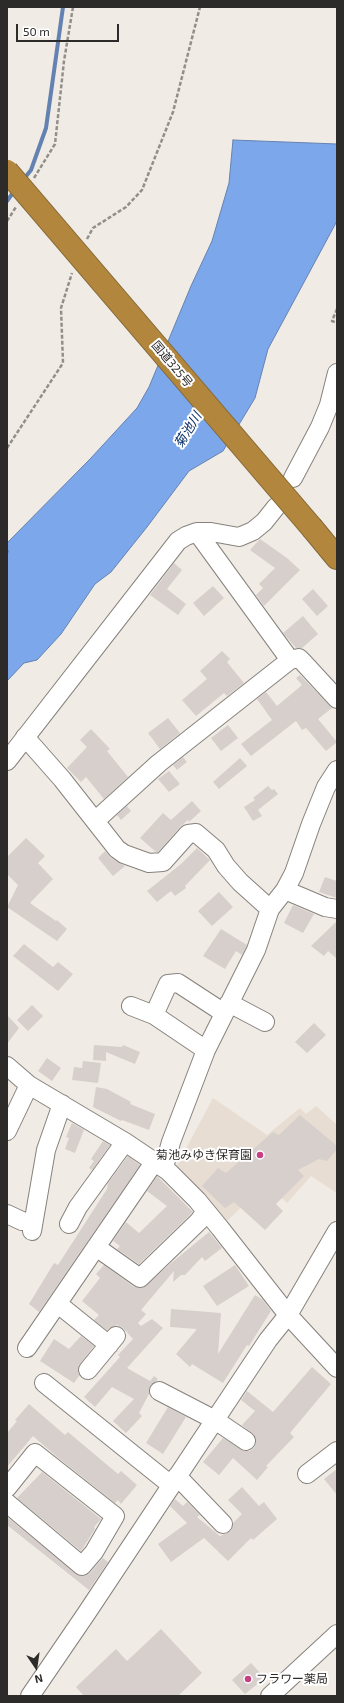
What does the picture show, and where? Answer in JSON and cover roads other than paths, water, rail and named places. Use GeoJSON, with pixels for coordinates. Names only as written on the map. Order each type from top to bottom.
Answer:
{"type":"FeatureCollection","features":[{"type":"Feature","properties":{"kind":"highway","name":"国道325号"},"geometry":{"type":"LineString","coordinates":[[7,171],[337,558]]}},
{"type":"Feature","properties":{"kind":"street"},"geometry":{"type":"LineString","coordinates":[[292,478],[320,427],[329,405],[337,373]]}},
{"type":"Feature","properties":{"kind":"street"},"geometry":{"type":"LineString","coordinates":[[7,761],[178,541],[186,536],[198,532],[211,532],[238,537],[253,531],[264,522],[276,506]]}},
{"type":"Feature","properties":{"kind":"street"},"geometry":{"type":"LineString","coordinates":[[198,532],[290,660]]}},
{"type":"Feature","properties":{"kind":"street"},"geometry":{"type":"LineString","coordinates":[[95,821],[160,763],[290,660],[298,658],[303,662],[337,699]]}},
{"type":"Feature","properties":{"kind":"street"},"geometry":{"type":"LineString","coordinates":[[25,737],[62,779],[116,849],[132,858],[149,863],[163,862],[188,834],[196,833],[216,850],[226,866],[240,882],[270,909]]}},
{"type":"Feature","properties":{"kind":"street"},"geometry":{"type":"LineString","coordinates":[[27,1348],[96,1246],[159,1164],[174,1135],[206,1050],[256,950],[270,909],[285,890],[294,873],[326,787],[337,770]]}},
{"type":"Feature","properties":{"kind":"street"},"geometry":{"type":"LineString","coordinates":[[285,890],[325,907],[337,909]]}},
{"type":"Feature","properties":{"kind":"street"},"geometry":{"type":"LineString","coordinates":[[154,1015],[168,984],[178,983],[227,1008],[265,1022]]}},
{"type":"Feature","properties":{"kind":"street"},"geometry":{"type":"LineString","coordinates":[[131,1006],[154,1015],[206,1050]]}},
{"type":"Feature","properties":{"kind":"street"},"geometry":{"type":"LineString","coordinates":[[7,1066],[29,1085],[125,1142],[159,1164],[179,1181],[206,1211],[288,1314],[335,1361]]}},
{"type":"Feature","properties":{"kind":"street"},"geometry":{"type":"LineString","coordinates":[[7,1131],[29,1085]]}},
{"type":"Feature","properties":{"kind":"street"},"geometry":{"type":"LineString","coordinates":[[20,1222],[62,1104]]}},
{"type":"Feature","properties":{"kind":"street"},"geometry":{"type":"LineString","coordinates":[[69,1224],[78,1207],[125,1142]]}},
{"type":"Feature","properties":{"kind":"street"},"geometry":{"type":"LineString","coordinates":[[96,1246],[140,1278],[199,1221],[206,1211]]}},
{"type":"Feature","properties":{"kind":"street"},"geometry":{"type":"LineString","coordinates":[[30,1696],[268,1340],[288,1314],[336,1234]]}},
{"type":"Feature","properties":{"kind":"street"},"geometry":{"type":"LineString","coordinates":[[58,1304],[113,1340],[88,1370]]}},
{"type":"Feature","properties":{"kind":"street"},"geometry":{"type":"LineString","coordinates":[[44,1383],[174,1480],[223,1524]]}},
{"type":"Feature","properties":{"kind":"street"},"geometry":{"type":"LineString","coordinates":[[159,1391],[215,1420],[246,1441]]}},
{"type":"Feature","properties":{"kind":"street"},"geometry":{"type":"LineString","coordinates":[[307,1474],[337,1451]]}},
{"type":"Feature","properties":{"kind":"street"},"geometry":{"type":"LineString","coordinates":[[7,1488],[35,1453],[115,1516],[94,1552],[82,1566],[7,1503]]}},
{"type":"Feature","properties":{"kind":"street"},"geometry":{"type":"LineString","coordinates":[[94,1552],[117,1567]]}},
{"type":"Feature","properties":{"kind":"street"},"geometry":{"type":"LineString","coordinates":[[270,1696],[337,1634]]}},
{"type":"Feature","properties":{"kind":"water","name":"菊池川"},"geometry":{"type":"Polygon","coordinates":[[[233,140],[337,144],[337,221],[268,349],[255,398],[223,451],[189,471],[111,572],[95,584],[61,634],[37,660],[24,663],[7,681],[7,554],[9,551],[7,551],[7,543],[91,458],[137,408],[149,387],[191,286],[212,241],[229,183],[233,140]]]}},
{"type":"Feature","properties":{"kind":"waterway"},"geometry":{"type":"LineString","coordinates":[[23,180],[31,170],[46,128],[63,7]]}},
{"type":"Feature","properties":{"kind":"waterway"},"geometry":{"type":"LineString","coordinates":[[7,201],[15,190]]}},
{"type":"Feature","properties":{"kind":"place","name":"菊池みゆき保育園"},"geometry":{"type":"Point","coordinates":[260,1155]}},
{"type":"Feature","properties":{"kind":"place","name":"フラワー薬局"},"geometry":{"type":"Point","coordinates":[248,1679]}}]}
